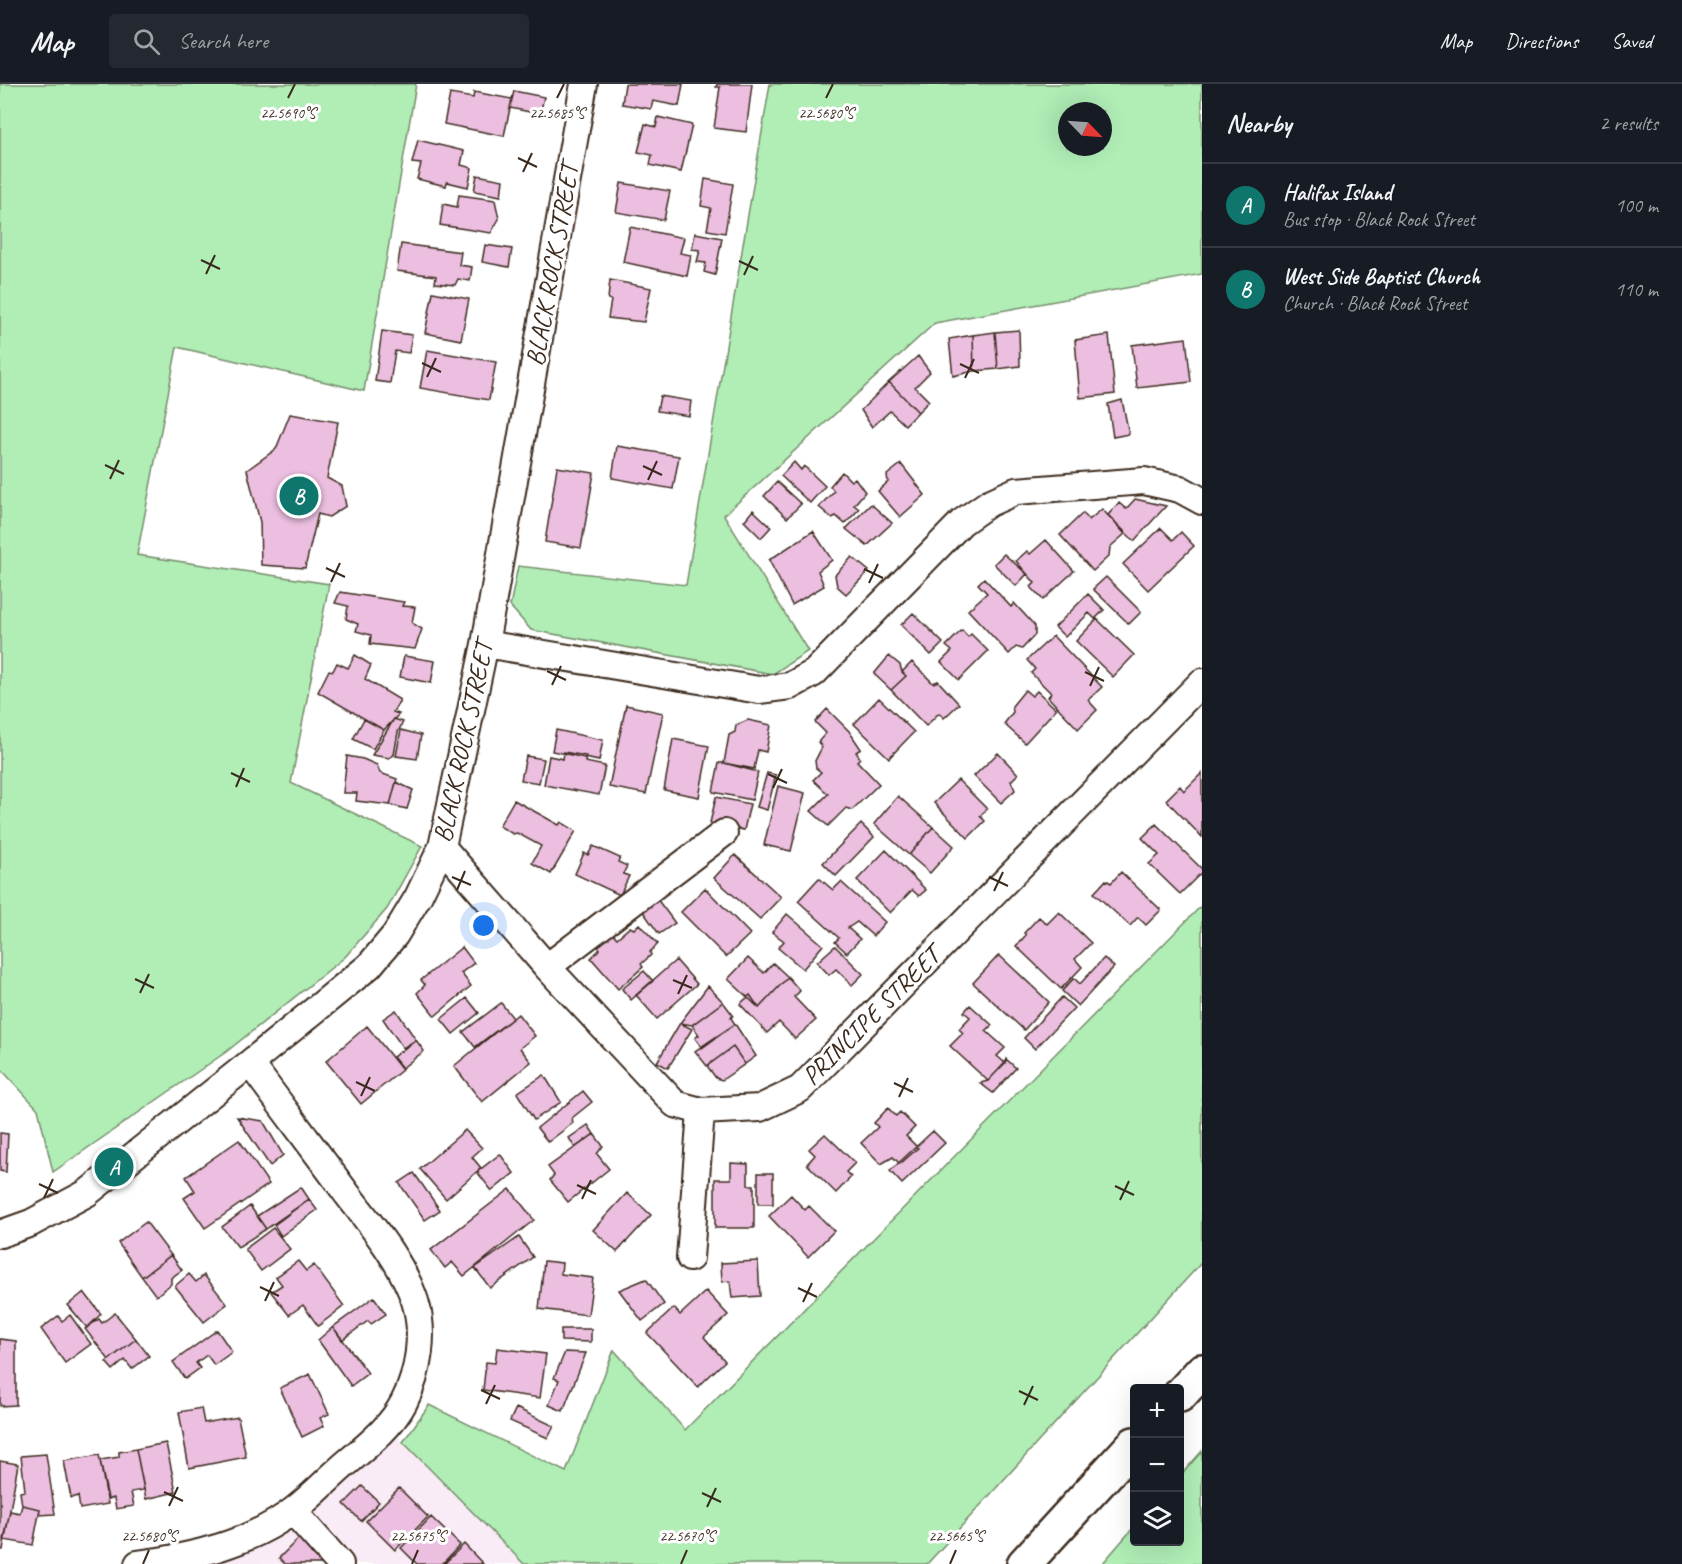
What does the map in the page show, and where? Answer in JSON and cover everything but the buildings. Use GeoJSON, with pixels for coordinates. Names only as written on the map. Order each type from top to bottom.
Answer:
{"type":"FeatureCollection","features":[{"type":"Feature","properties":{"kind":"main road"},"geometry":{"type":"LineString","coordinates":[[1184,1390],[1202,1371]]}},
{"type":"Feature","properties":{"kind":"main road"},"geometry":{"type":"LineString","coordinates":[[1024,1564],[1130,1448]]}},
{"type":"Feature","properties":{"kind":"street","name":"BLACK ROCK STREET"},"geometry":{"type":"LineString","coordinates":[[0,1234],[31,1223],[87,1193],[369,966],[395,935],[442,847],[485,644],[584,84]]}},
{"type":"Feature","properties":{"kind":"street"},"geometry":{"type":"LineString","coordinates":[[485,644],[759,690],[790,686],[814,673],[962,522],[989,503],[1016,491],[1144,481],[1180,489],[1202,501]]}},
{"type":"Feature","properties":{"kind":"street","name":"PRINCIPE STREET"},"geometry":{"type":"LineString","coordinates":[[442,847],[547,967],[675,1104],[701,1111],[760,1108],[800,1089],[1202,682]]}},
{"type":"Feature","properties":{"kind":"street"},"geometry":{"type":"LineString","coordinates":[[547,967],[724,833]]}},
{"type":"Feature","properties":{"kind":"street"},"geometry":{"type":"LineString","coordinates":[[138,1564],[170,1562],[230,1544],[261,1530],[293,1510],[388,1427],[404,1403],[415,1374],[420,1334],[415,1301],[400,1269],[377,1233],[250,1063]]}},
{"type":"Feature","properties":{"kind":"street"},"geometry":{"type":"LineString","coordinates":[[690,1258],[701,1111]]}},
{"type":"Feature","properties":{"kind":"street"},"geometry":{"type":"LineString","coordinates":[[293,1510],[340,1564]]}},
{"type":"Feature","properties":{"kind":"shaded area"},"geometry":{"type":"Polygon","coordinates":[[[388,1427],[524,1564],[170,1564],[230,1544],[388,1427]]]}},
{"type":"Feature","properties":{"kind":"green space"},"geometry":{"type":"Polygon","coordinates":[[[0,84],[416,84],[364,391],[177,347],[137,555],[329,584],[291,783],[422,846],[387,909],[345,957],[226,1052],[53,1172],[38,1109],[0,1068],[0,84]]]}},
{"type":"Feature","properties":{"kind":"green space"},"geometry":{"type":"Polygon","coordinates":[[[770,84],[1202,84],[1202,274],[935,323],[724,515],[808,651],[773,674],[531,630],[510,606],[518,566],[686,585],[770,84]]]}},
{"type":"Feature","properties":{"kind":"green space"},"geometry":{"type":"Polygon","coordinates":[[[1202,905],[1202,1262],[927,1564],[524,1564],[403,1442],[429,1405],[566,1472],[614,1350],[685,1430],[1202,905]]]}},
{"type":"Feature","properties":{"kind":"green space"},"geometry":{"type":"Polygon","coordinates":[[[1202,1451],[1202,1564],[1102,1564],[1130,1532],[1130,1546],[1184,1546],[1184,1471],[1202,1451]]]}},
{"type":"Feature","properties":{"kind":"place","name":"West Side Baptist Church"},"geometry":{"type":"Point","coordinates":[299,496]}},
{"type":"Feature","properties":{"kind":"place","name":"Halifax Island"},"geometry":{"type":"Point","coordinates":[114,1167]}}]}
